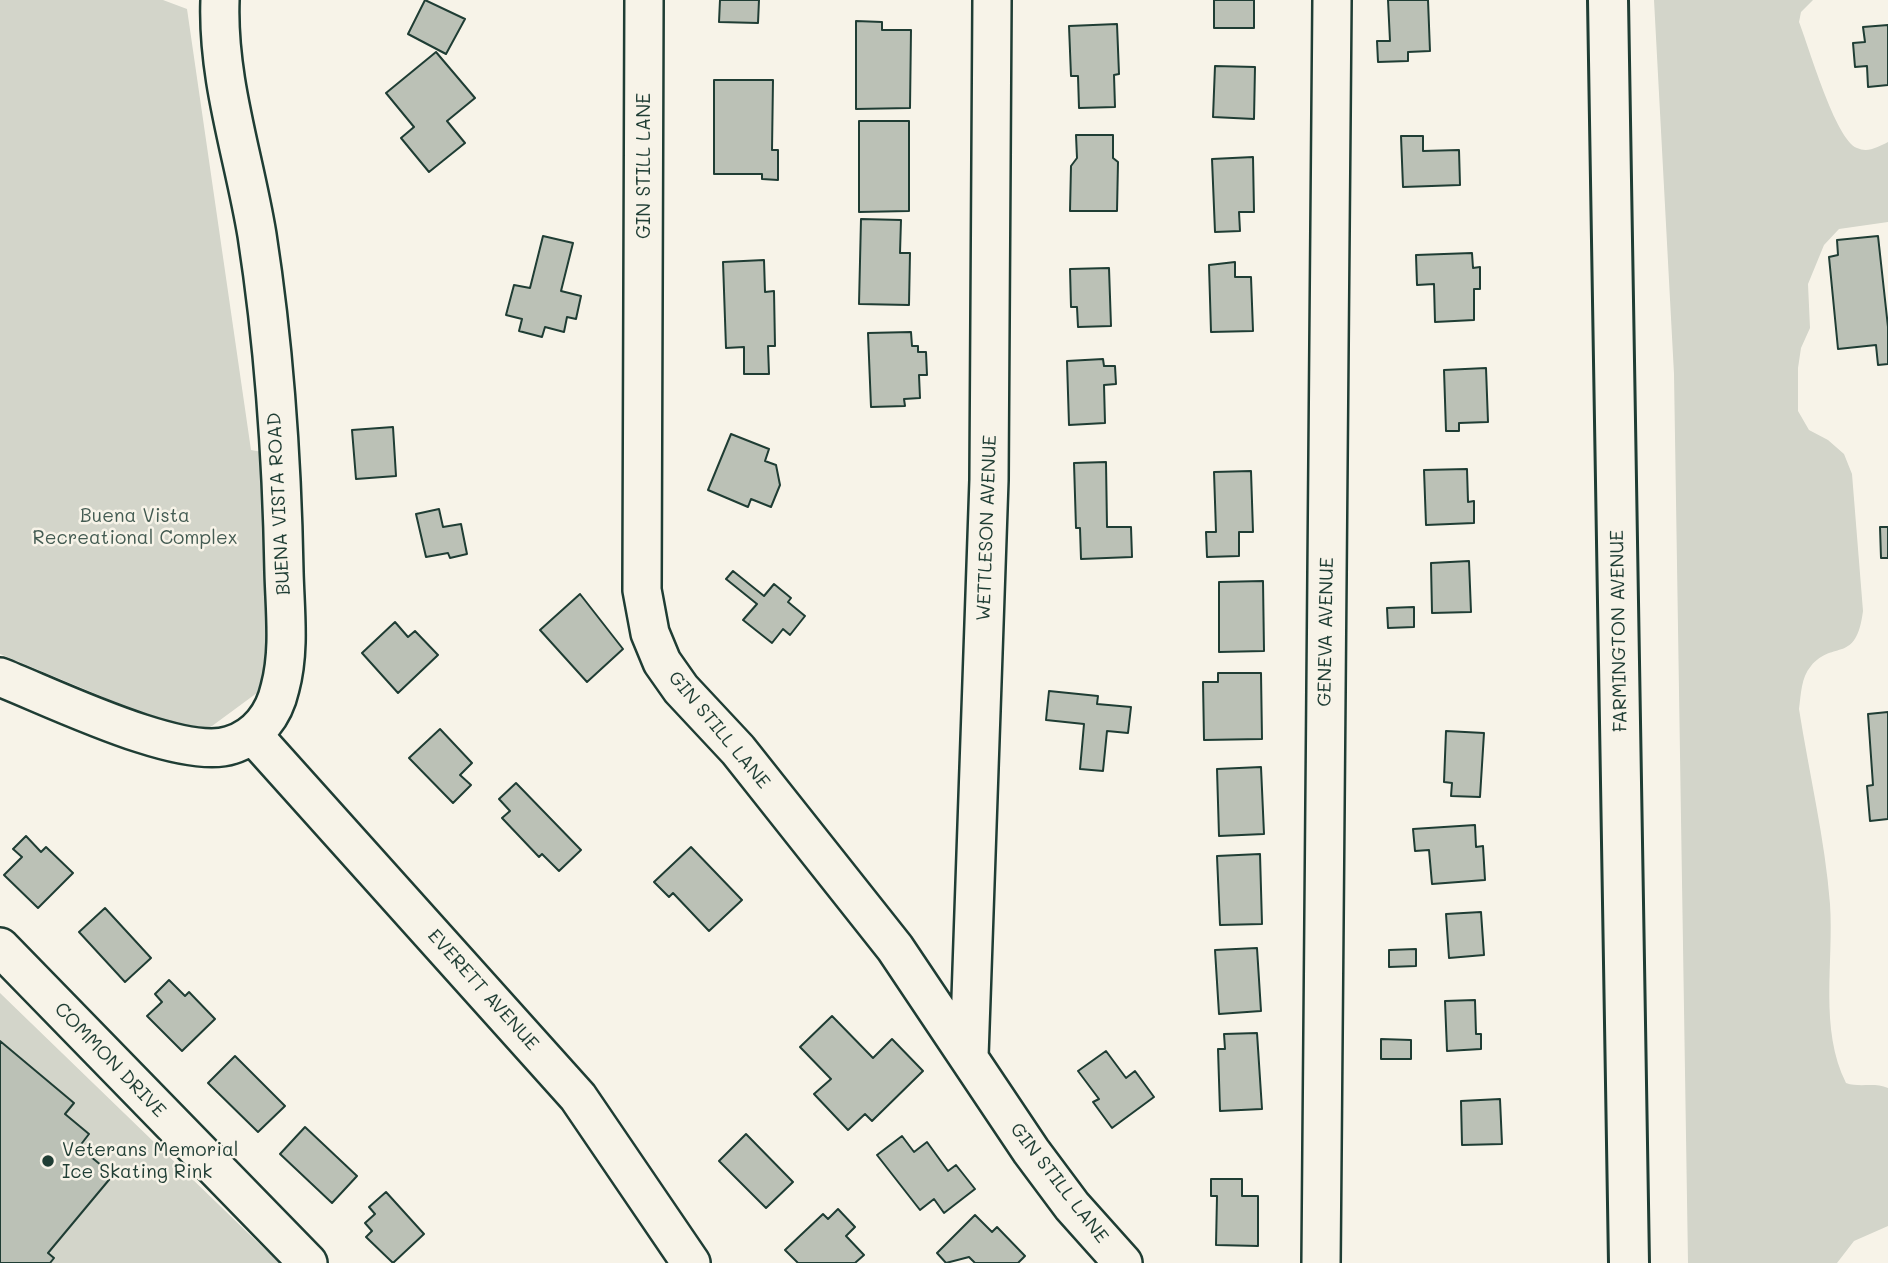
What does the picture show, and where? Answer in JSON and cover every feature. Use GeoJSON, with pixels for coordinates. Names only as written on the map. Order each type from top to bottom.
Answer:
{"type":"FeatureCollection","features":[{"type":"Feature","properties":{"kind":"main road","name":"FARMINGTON AVENUE"},"geometry":{"type":"LineString","coordinates":[[1608,0],[1629,1263]]}},
{"type":"Feature","properties":{"kind":"street","name":"BUENA VISTA ROAD"},"geometry":{"type":"LineString","coordinates":[[220,0],[220,45],[256,233],[265,299],[283,517],[286,645],[281,688],[271,714],[253,735]]}},
{"type":"Feature","properties":{"kind":"street","name":"GIN STILL LANE"},"geometry":{"type":"LineString","coordinates":[[644,0],[642,590],[650,633],[662,662],[681,689],[738,750],[895,948],[1039,1162],[1072,1206],[1123,1263]]}},
{"type":"Feature","properties":{"kind":"street","name":"WETTLESON AVENUE"},"geometry":{"type":"LineString","coordinates":[[969,1056],[989,480],[992,0]]}},
{"type":"Feature","properties":{"kind":"street","name":"GENEVA AVENUE"},"geometry":{"type":"LineString","coordinates":[[1321,1263],[1332,0]]}},
{"type":"Feature","properties":{"kind":"street"},"geometry":{"type":"LineString","coordinates":[[0,677],[149,736],[198,747],[229,746],[253,735]]}},
{"type":"Feature","properties":{"kind":"street","name":"EVERETT AVENUE"},"geometry":{"type":"LineString","coordinates":[[253,735],[578,1097],[691,1263]]}},
{"type":"Feature","properties":{"kind":"street","name":"COMMON DRIVE"},"geometry":{"type":"LineString","coordinates":[[0,947],[309,1263]]}},
{"type":"Feature","properties":{"kind":"green space","name":"Buena Vista Recreational Complex"},"geometry":{"type":"Polygon","coordinates":[[[0,0],[163,0],[187,9],[251,450],[273,454],[265,687],[193,740],[101,696],[0,654],[0,0]]]}},
{"type":"Feature","properties":{"kind":"green space"},"geometry":{"type":"Polygon","coordinates":[[[1654,0],[1813,0],[1801,12],[1799,22],[1840,128],[1857,148],[1873,149],[1888,142],[1888,222],[1839,229],[1824,245],[1808,284],[1810,328],[1801,348],[1798,368],[1798,411],[1809,430],[1828,440],[1844,454],[1852,474],[1863,611],[1860,628],[1850,645],[1820,658],[1808,670],[1802,686],[1799,709],[1828,880],[1831,927],[1830,1018],[1838,1062],[1846,1083],[1888,1088],[1888,1226],[1854,1241],[1837,1263],[1688,1263],[1674,374],[1654,0]]]}},
{"type":"Feature","properties":{"kind":"green space"},"geometry":{"type":"Polygon","coordinates":[[[0,993],[279,1263],[0,1263],[0,993]]]}},
{"type":"Feature","properties":{"kind":"building"},"geometry":{"type":"Polygon","coordinates":[[[425,0],[465,19],[446,54],[408,34],[425,0]]]}},
{"type":"Feature","properties":{"kind":"building"},"geometry":{"type":"Polygon","coordinates":[[[720,0],[759,0],[758,23],[719,22],[720,0]]]}},
{"type":"Feature","properties":{"kind":"building"},"geometry":{"type":"Polygon","coordinates":[[[1214,0],[1254,0],[1254,28],[1214,28],[1214,0]]]}},
{"type":"Feature","properties":{"kind":"building"},"geometry":{"type":"Polygon","coordinates":[[[1388,0],[1428,0],[1430,51],[1408,52],[1408,61],[1378,62],[1377,41],[1390,41],[1388,0]]]}},
{"type":"Feature","properties":{"kind":"building"},"geometry":{"type":"Polygon","coordinates":[[[856,21],[882,22],[882,30],[911,30],[910,108],[856,109],[856,21]]]}},
{"type":"Feature","properties":{"kind":"building"},"geometry":{"type":"Polygon","coordinates":[[[1117,24],[1119,74],[1114,75],[1115,107],[1079,108],[1078,76],[1071,76],[1069,26],[1117,24]]]}},
{"type":"Feature","properties":{"kind":"building"},"geometry":{"type":"Polygon","coordinates":[[[1888,25],[1888,85],[1868,87],[1867,66],[1855,67],[1853,43],[1865,42],[1863,27],[1888,25]]]}},
{"type":"Feature","properties":{"kind":"building"},"geometry":{"type":"Polygon","coordinates":[[[436,52],[475,98],[447,121],[465,143],[429,172],[401,138],[414,127],[386,93],[436,52]]]}},
{"type":"Feature","properties":{"kind":"building"},"geometry":{"type":"Polygon","coordinates":[[[1215,66],[1255,67],[1254,119],[1213,117],[1215,66]]]}},
{"type":"Feature","properties":{"kind":"building"},"geometry":{"type":"Polygon","coordinates":[[[714,80],[773,80],[772,150],[778,150],[778,180],[762,179],[762,174],[714,174],[714,80]]]}},
{"type":"Feature","properties":{"kind":"building"},"geometry":{"type":"Polygon","coordinates":[[[859,121],[909,121],[909,211],[859,212],[859,121]]]}},
{"type":"Feature","properties":{"kind":"building"},"geometry":{"type":"Polygon","coordinates":[[[1076,135],[1113,135],[1113,158],[1118,162],[1117,211],[1070,211],[1071,166],[1077,158],[1076,135]]]}},
{"type":"Feature","properties":{"kind":"building"},"geometry":{"type":"Polygon","coordinates":[[[1401,136],[1423,136],[1423,151],[1459,150],[1460,185],[1403,187],[1401,136]]]}},
{"type":"Feature","properties":{"kind":"building"},"geometry":{"type":"Polygon","coordinates":[[[1253,157],[1254,212],[1239,212],[1240,231],[1215,232],[1212,159],[1253,157]]]}},
{"type":"Feature","properties":{"kind":"building"},"geometry":{"type":"Polygon","coordinates":[[[861,219],[901,220],[900,253],[910,253],[909,305],[859,304],[861,219]]]}},
{"type":"Feature","properties":{"kind":"building"},"geometry":{"type":"Polygon","coordinates":[[[543,236],[573,243],[561,291],[581,296],[576,319],[567,317],[564,332],[545,327],[542,337],[519,331],[522,319],[506,315],[514,285],[530,288],[543,236]]]}},
{"type":"Feature","properties":{"kind":"building"},"geometry":{"type":"Polygon","coordinates":[[[1878,236],[1888,327],[1888,364],[1878,365],[1876,345],[1838,349],[1829,257],[1838,255],[1837,240],[1878,236]]]}},
{"type":"Feature","properties":{"kind":"building"},"geometry":{"type":"Polygon","coordinates":[[[1472,253],[1473,268],[1480,267],[1480,289],[1474,289],[1474,320],[1435,322],[1434,284],[1417,285],[1416,255],[1472,253]]]}},
{"type":"Feature","properties":{"kind":"building"},"geometry":{"type":"Polygon","coordinates":[[[764,260],[765,292],[774,291],[775,346],[768,346],[769,374],[744,374],[744,347],[726,348],[723,262],[764,260]]]}},
{"type":"Feature","properties":{"kind":"building"},"geometry":{"type":"Polygon","coordinates":[[[1235,262],[1235,277],[1251,277],[1253,331],[1211,332],[1209,265],[1235,262]]]}},
{"type":"Feature","properties":{"kind":"building"},"geometry":{"type":"Polygon","coordinates":[[[1109,268],[1111,326],[1078,327],[1077,307],[1071,307],[1070,269],[1109,268]]]}},
{"type":"Feature","properties":{"kind":"building"},"geometry":{"type":"Polygon","coordinates":[[[911,332],[912,346],[918,346],[918,352],[926,352],[927,375],[919,375],[920,398],[904,399],[905,406],[871,407],[868,333],[911,332]]]}},
{"type":"Feature","properties":{"kind":"building"},"geometry":{"type":"Polygon","coordinates":[[[1103,359],[1104,366],[1115,366],[1116,384],[1104,385],[1105,423],[1069,425],[1067,361],[1103,359]]]}},
{"type":"Feature","properties":{"kind":"building"},"geometry":{"type":"Polygon","coordinates":[[[1486,368],[1488,422],[1459,423],[1459,431],[1446,431],[1444,370],[1486,368]]]}},
{"type":"Feature","properties":{"kind":"building"},"geometry":{"type":"Polygon","coordinates":[[[393,427],[396,476],[356,479],[352,430],[393,427]]]}},
{"type":"Feature","properties":{"kind":"building"},"geometry":{"type":"Polygon","coordinates":[[[731,434],[769,449],[765,461],[776,465],[780,485],[771,507],[751,499],[748,507],[708,490],[731,434]]]}},
{"type":"Feature","properties":{"kind":"building"},"geometry":{"type":"Polygon","coordinates":[[[1106,462],[1107,527],[1131,527],[1132,557],[1081,559],[1080,528],[1076,528],[1074,463],[1106,462]]]}},
{"type":"Feature","properties":{"kind":"building"},"geometry":{"type":"Polygon","coordinates":[[[1467,469],[1468,502],[1474,501],[1474,523],[1426,525],[1424,470],[1467,469]]]}},
{"type":"Feature","properties":{"kind":"building"},"geometry":{"type":"Polygon","coordinates":[[[1251,471],[1253,532],[1239,532],[1239,556],[1207,557],[1206,532],[1216,532],[1214,472],[1251,471]]]}},
{"type":"Feature","properties":{"kind":"building"},"geometry":{"type":"Polygon","coordinates":[[[439,509],[443,527],[461,524],[467,554],[450,558],[448,553],[426,557],[416,514],[439,509]]]}},
{"type":"Feature","properties":{"kind":"building"},"geometry":{"type":"Polygon","coordinates":[[[1880,527],[1888,527],[1888,558],[1881,558],[1880,527]]]}},
{"type":"Feature","properties":{"kind":"building"},"geometry":{"type":"Polygon","coordinates":[[[1469,561],[1471,612],[1432,613],[1431,563],[1469,561]]]}},
{"type":"Feature","properties":{"kind":"building"},"geometry":{"type":"Polygon","coordinates":[[[733,571],[764,596],[774,584],[791,598],[788,602],[805,616],[790,635],[783,629],[772,643],[743,620],[757,604],[726,579],[733,571]]]}},
{"type":"Feature","properties":{"kind":"building"},"geometry":{"type":"Polygon","coordinates":[[[1263,581],[1264,651],[1219,652],[1219,582],[1263,581]]]}},
{"type":"Feature","properties":{"kind":"building"},"geometry":{"type":"Polygon","coordinates":[[[580,594],[623,649],[587,682],[540,630],[580,594]]]}},
{"type":"Feature","properties":{"kind":"building"},"geometry":{"type":"Polygon","coordinates":[[[1414,607],[1414,627],[1388,628],[1387,608],[1414,607]]]}},
{"type":"Feature","properties":{"kind":"building"},"geometry":{"type":"Polygon","coordinates":[[[395,622],[408,637],[415,631],[438,655],[398,693],[362,653],[395,622]]]}},
{"type":"Feature","properties":{"kind":"building"},"geometry":{"type":"Polygon","coordinates":[[[1218,673],[1261,673],[1262,739],[1204,740],[1203,682],[1218,682],[1218,673]]]}},
{"type":"Feature","properties":{"kind":"building"},"geometry":{"type":"Polygon","coordinates":[[[1049,691],[1098,696],[1097,704],[1131,707],[1128,733],[1107,731],[1103,771],[1080,769],[1084,724],[1046,720],[1049,691]]]}},
{"type":"Feature","properties":{"kind":"building"},"geometry":{"type":"Polygon","coordinates":[[[1888,712],[1888,819],[1870,821],[1867,786],[1873,785],[1868,714],[1888,712]]]}},
{"type":"Feature","properties":{"kind":"building"},"geometry":{"type":"Polygon","coordinates":[[[440,729],[472,763],[460,775],[471,785],[453,803],[409,758],[440,729]]]}},
{"type":"Feature","properties":{"kind":"building"},"geometry":{"type":"Polygon","coordinates":[[[1446,731],[1484,733],[1480,797],[1451,796],[1452,783],[1444,782],[1446,731]]]}},
{"type":"Feature","properties":{"kind":"building"},"geometry":{"type":"Polygon","coordinates":[[[1261,767],[1264,834],[1219,836],[1217,769],[1261,767]]]}},
{"type":"Feature","properties":{"kind":"building"},"geometry":{"type":"Polygon","coordinates":[[[516,783],[581,850],[559,871],[542,854],[539,857],[502,818],[510,811],[499,799],[516,783]]]}},
{"type":"Feature","properties":{"kind":"building"},"geometry":{"type":"Polygon","coordinates":[[[1475,825],[1476,847],[1483,846],[1485,880],[1432,884],[1429,850],[1415,851],[1413,829],[1475,825]]]}},
{"type":"Feature","properties":{"kind":"building"},"geometry":{"type":"Polygon","coordinates":[[[26,836],[41,852],[46,847],[73,873],[38,908],[4,875],[22,857],[13,849],[26,836]]]}},
{"type":"Feature","properties":{"kind":"building"},"geometry":{"type":"Polygon","coordinates":[[[691,847],[742,900],[709,931],[673,893],[669,897],[654,882],[691,847]]]}},
{"type":"Feature","properties":{"kind":"building"},"geometry":{"type":"Polygon","coordinates":[[[1260,854],[1262,924],[1220,925],[1217,856],[1260,854]]]}},
{"type":"Feature","properties":{"kind":"building"},"geometry":{"type":"Polygon","coordinates":[[[105,908],[151,958],[125,982],[79,932],[105,908]]]}},
{"type":"Feature","properties":{"kind":"building"},"geometry":{"type":"Polygon","coordinates":[[[1481,912],[1484,955],[1449,958],[1446,914],[1481,912]]]}},
{"type":"Feature","properties":{"kind":"building"},"geometry":{"type":"Polygon","coordinates":[[[1257,948],[1261,1011],[1219,1014],[1215,950],[1257,948]]]}},
{"type":"Feature","properties":{"kind":"building"},"geometry":{"type":"Polygon","coordinates":[[[1416,949],[1416,966],[1389,967],[1389,950],[1416,949]]]}},
{"type":"Feature","properties":{"kind":"building"},"geometry":{"type":"Polygon","coordinates":[[[169,980],[185,996],[189,992],[215,1019],[182,1051],[147,1016],[162,1002],[155,994],[169,980]]]}},
{"type":"Feature","properties":{"kind":"building"},"geometry":{"type":"Polygon","coordinates":[[[1475,1000],[1476,1034],[1481,1034],[1481,1049],[1447,1051],[1445,1001],[1475,1000]]]}},
{"type":"Feature","properties":{"kind":"building"},"geometry":{"type":"Polygon","coordinates":[[[832,1016],[873,1058],[892,1039],[923,1071],[872,1121],[865,1114],[848,1130],[814,1094],[831,1079],[800,1047],[832,1016]]]}},
{"type":"Feature","properties":{"kind":"building"},"geometry":{"type":"Polygon","coordinates":[[[1257,1033],[1262,1109],[1220,1111],[1218,1049],[1225,1049],[1224,1034],[1257,1033]]]}},
{"type":"Feature","properties":{"kind":"building"},"geometry":{"type":"Polygon","coordinates":[[[1381,1039],[1411,1040],[1411,1059],[1381,1059],[1381,1039]]]}},
{"type":"Feature","properties":{"kind":"building","name":"Veterans Memorial Ice Skating Rink"},"geometry":{"type":"Polygon","coordinates":[[[0,1041],[74,1103],[65,1114],[89,1134],[79,1147],[113,1175],[48,1253],[54,1258],[50,1263],[0,1263],[0,1041]]]}},
{"type":"Feature","properties":{"kind":"building"},"geometry":{"type":"Polygon","coordinates":[[[1106,1051],[1126,1078],[1135,1071],[1154,1097],[1112,1128],[1093,1102],[1099,1099],[1078,1071],[1106,1051]]]}},
{"type":"Feature","properties":{"kind":"building"},"geometry":{"type":"Polygon","coordinates":[[[235,1056],[285,1106],[258,1132],[208,1083],[235,1056]]]}},
{"type":"Feature","properties":{"kind":"building"},"geometry":{"type":"Polygon","coordinates":[[[1500,1099],[1502,1144],[1462,1145],[1461,1101],[1500,1099]]]}},
{"type":"Feature","properties":{"kind":"building"},"geometry":{"type":"Polygon","coordinates":[[[305,1127],[357,1176],[332,1203],[280,1154],[305,1127]]]}},
{"type":"Feature","properties":{"kind":"building"},"geometry":{"type":"Polygon","coordinates":[[[746,1134],[793,1182],[766,1208],[719,1161],[746,1134]]]}},
{"type":"Feature","properties":{"kind":"building"},"geometry":{"type":"Polygon","coordinates":[[[902,1136],[914,1152],[927,1142],[948,1171],[956,1165],[975,1189],[944,1213],[934,1199],[920,1210],[877,1155],[902,1136]]]}},
{"type":"Feature","properties":{"kind":"building"},"geometry":{"type":"Polygon","coordinates":[[[1211,1179],[1242,1179],[1242,1196],[1258,1196],[1258,1246],[1216,1245],[1217,1196],[1211,1196],[1211,1179]]]}},
{"type":"Feature","properties":{"kind":"building"},"geometry":{"type":"Polygon","coordinates":[[[386,1192],[424,1234],[393,1263],[366,1237],[372,1231],[365,1223],[375,1214],[369,1207],[386,1192]]]}},
{"type":"Feature","properties":{"kind":"building"},"geometry":{"type":"Polygon","coordinates":[[[838,1209],[855,1227],[846,1236],[864,1255],[855,1263],[798,1263],[785,1250],[823,1214],[828,1219],[838,1209]]]}},
{"type":"Feature","properties":{"kind":"building"},"geometry":{"type":"Polygon","coordinates":[[[975,1215],[992,1232],[997,1227],[1025,1256],[1018,1263],[975,1263],[969,1257],[946,1263],[937,1253],[975,1215]]]}},
{"type":"Feature","properties":{"kind":"place","name":"Veterans Memorial Ice Skating Rink"},"geometry":{"type":"Point","coordinates":[48,1161]}}]}
